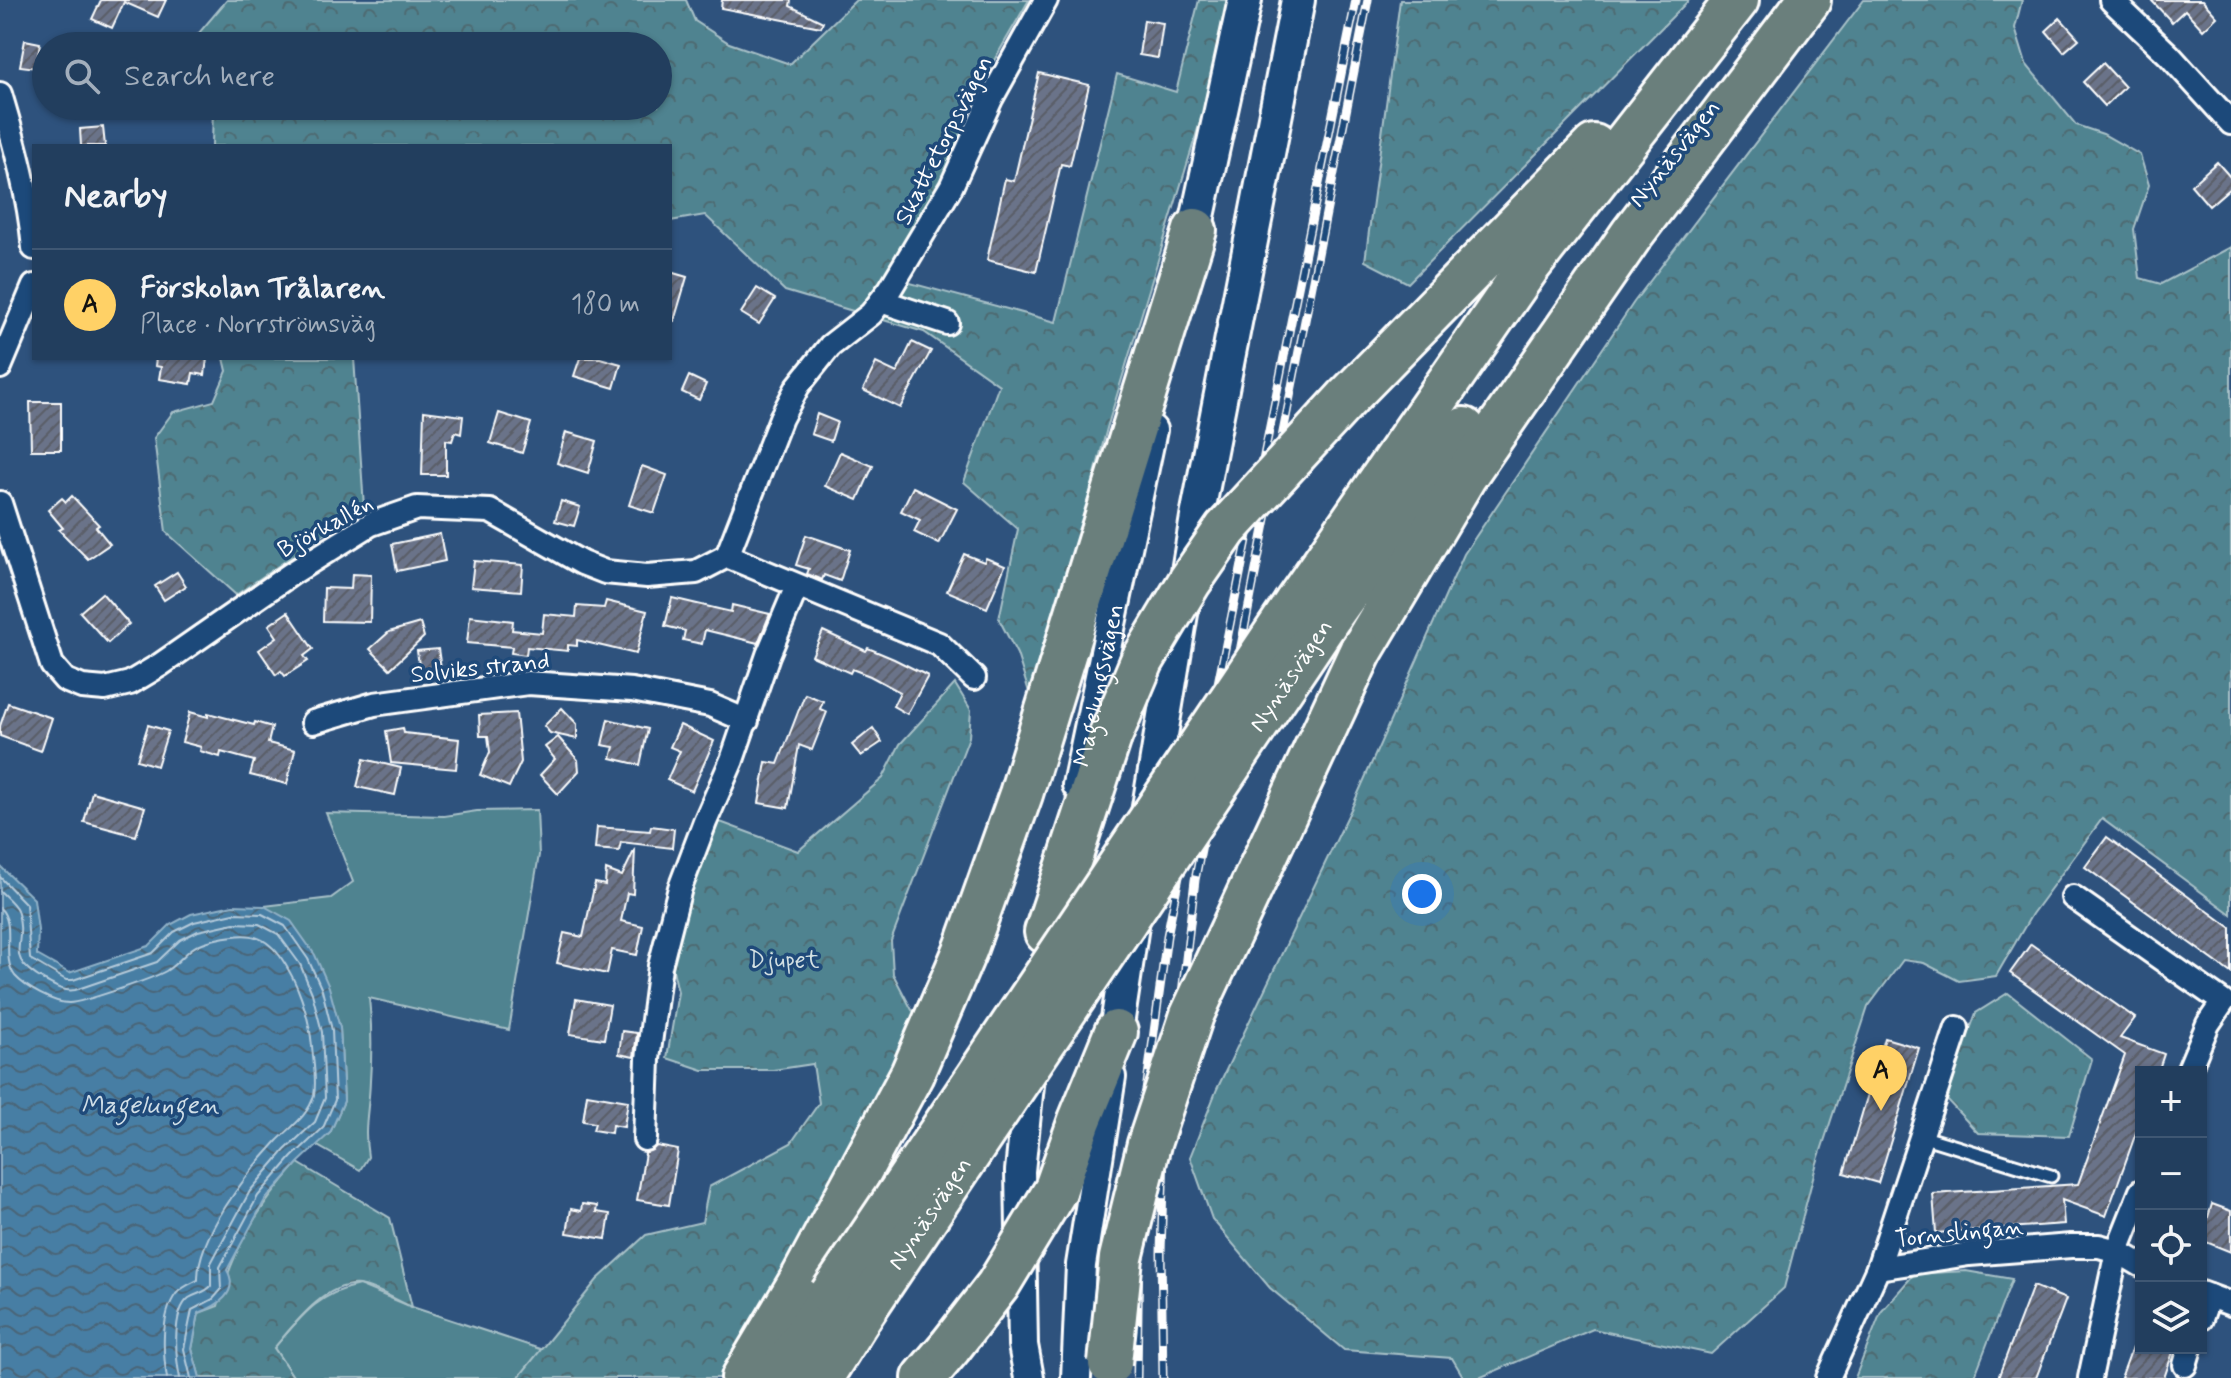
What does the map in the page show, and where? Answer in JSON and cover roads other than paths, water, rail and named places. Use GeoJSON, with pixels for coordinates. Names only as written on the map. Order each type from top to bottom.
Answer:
{"type":"FeatureCollection","features":[{"type":"Feature","properties":{"kind":"highway"},"geometry":{"type":"LineString","coordinates":[[1046,932],[1110,737],[1142,661],[1226,529],[1347,398],[1734,0]]}},
{"type":"Feature","properties":{"kind":"highway","name":"Nynäsvägen"},"geometry":{"type":"LineString","coordinates":[[777,1378],[831,1296],[1312,610],[1528,267],[1734,0]]}},
{"type":"Feature","properties":{"kind":"highway","name":"Nynäsvägen"},"geometry":{"type":"LineString","coordinates":[[1312,610],[1566,286],[1798,0]]}},
{"type":"Feature","properties":{"kind":"highway"},"geometry":{"type":"LineString","coordinates":[[1099,1373],[1121,1258],[1149,1144],[1192,1015],[1361,651],[1473,463],[1632,234],[1809,0]]}},
{"type":"Feature","properties":{"kind":"highway"},"geometry":{"type":"LineString","coordinates":[[743,1378],[831,1296],[912,1074],[966,948],[1021,794],[1195,230]]}},
{"type":"Feature","properties":{"kind":"highway"},"geometry":{"type":"LineString","coordinates":[[937,1363],[998,1285],[1055,1191],[1116,1032]]}},
{"type":"Feature","properties":{"kind":"highway","name":"Nynäsvägen"},"geometry":{"type":"LineString","coordinates":[[821,1378],[831,1296]]}},
{"type":"Feature","properties":{"kind":"main road","name":"Magelungsvägen"},"geometry":{"type":"LineString","coordinates":[[1195,230],[1245,0]]}},
{"type":"Feature","properties":{"kind":"main road"},"geometry":{"type":"LineString","coordinates":[[1116,1032],[1159,737],[1197,517],[1298,0]]}},
{"type":"Feature","properties":{"kind":"street","name":"Skattetorpsvägen"},"geometry":{"type":"LineString","coordinates":[[727,556],[781,418],[798,386],[830,346],[871,314],[881,301],[951,187],[991,99],[1046,0]]}},
{"type":"Feature","properties":{"kind":"street"},"geometry":{"type":"LineString","coordinates":[[2111,0],[2169,55],[2231,123]]}},
{"type":"Feature","properties":{"kind":"street"},"geometry":{"type":"LineString","coordinates":[[0,94],[14,137],[32,226]]}},
{"type":"Feature","properties":{"kind":"street","name":"Magelungsvägen"},"geometry":{"type":"LineString","coordinates":[[1029,1378],[1023,1345],[1020,1171],[1046,932],[1195,230]]}},
{"type":"Feature","properties":{"kind":"street"},"geometry":{"type":"LineString","coordinates":[[0,367],[32,291]]}},
{"type":"Feature","properties":{"kind":"street"},"geometry":{"type":"LineString","coordinates":[[881,301],[947,323]]}},
{"type":"Feature","properties":{"kind":"street","name":"Björkallén"},"geometry":{"type":"LineString","coordinates":[[0,503],[52,665],[65,680],[82,687],[105,689],[130,683],[160,665],[291,574],[371,524],[417,508],[490,511],[605,572],[647,576],[696,572],[727,556]]}},
{"type":"Feature","properties":{"kind":"street"},"geometry":{"type":"LineString","coordinates":[[727,556],[939,644],[974,678]]}},
{"type":"Feature","properties":{"kind":"street"},"geometry":{"type":"LineString","coordinates":[[645,1139],[648,1059],[660,966],[680,888],[797,586]]}},
{"type":"Feature","properties":{"kind":"street","name":"Solviks strand"},"geometry":{"type":"LineString","coordinates":[[313,722],[374,704],[528,683],[632,690],[710,705],[747,721]]}},
{"type":"Feature","properties":{"kind":"street"},"geometry":{"type":"LineString","coordinates":[[2073,897],[2227,1003],[2208,1024],[2190,1066]]}},
{"type":"Feature","properties":{"kind":"street"},"geometry":{"type":"LineString","coordinates":[[1878,1268],[1957,1028]]}},
{"type":"Feature","properties":{"kind":"street"},"geometry":{"type":"LineString","coordinates":[[1099,1373],[1081,1265],[1116,1032]]}},
{"type":"Feature","properties":{"kind":"street"},"geometry":{"type":"LineString","coordinates":[[2090,1378],[2117,1251],[2135,1206]]}},
{"type":"Feature","properties":{"kind":"street","name":"Tornslingan"},"geometry":{"type":"LineString","coordinates":[[1828,1378],[1878,1268],[1969,1254],[2071,1246],[2099,1246],[2117,1251],[2135,1262]]}},
{"type":"Feature","properties":{"kind":"street"},"geometry":{"type":"LineString","coordinates":[[2207,1296],[2231,1304]]}},
{"type":"Feature","properties":{"kind":"lane"},"geometry":{"type":"LineString","coordinates":[[1921,1136],[2051,1176]]}},
{"type":"Feature","properties":{"kind":"water","name":"Magelungen"},"geometry":{"type":"Polygon","coordinates":[[[0,866],[34,899],[37,955],[69,973],[149,946],[170,925],[191,914],[233,905],[264,906],[291,921],[315,955],[329,987],[340,1028],[344,1101],[330,1133],[265,1200],[227,1270],[231,1285],[225,1298],[199,1313],[192,1349],[200,1378],[0,1378],[0,866]]]}},
{"type":"Feature","properties":{"kind":"railway"},"geometry":{"type":"LineString","coordinates":[[1137,1378],[1140,1171],[1146,1091],[1167,936],[1356,0]]}},
{"type":"Feature","properties":{"kind":"railway"},"geometry":{"type":"LineString","coordinates":[[1163,1378],[1161,1252],[1164,1151],[1195,880],[1368,0]]}},
{"type":"Feature","properties":{"kind":"place","name":"Förskolan Trålaren"},"geometry":{"type":"Point","coordinates":[1881,1111]}},
{"type":"Feature","properties":{"kind":"park label","name":"Djupet"},"geometry":{"type":"Point","coordinates":[784,959]}}]}
